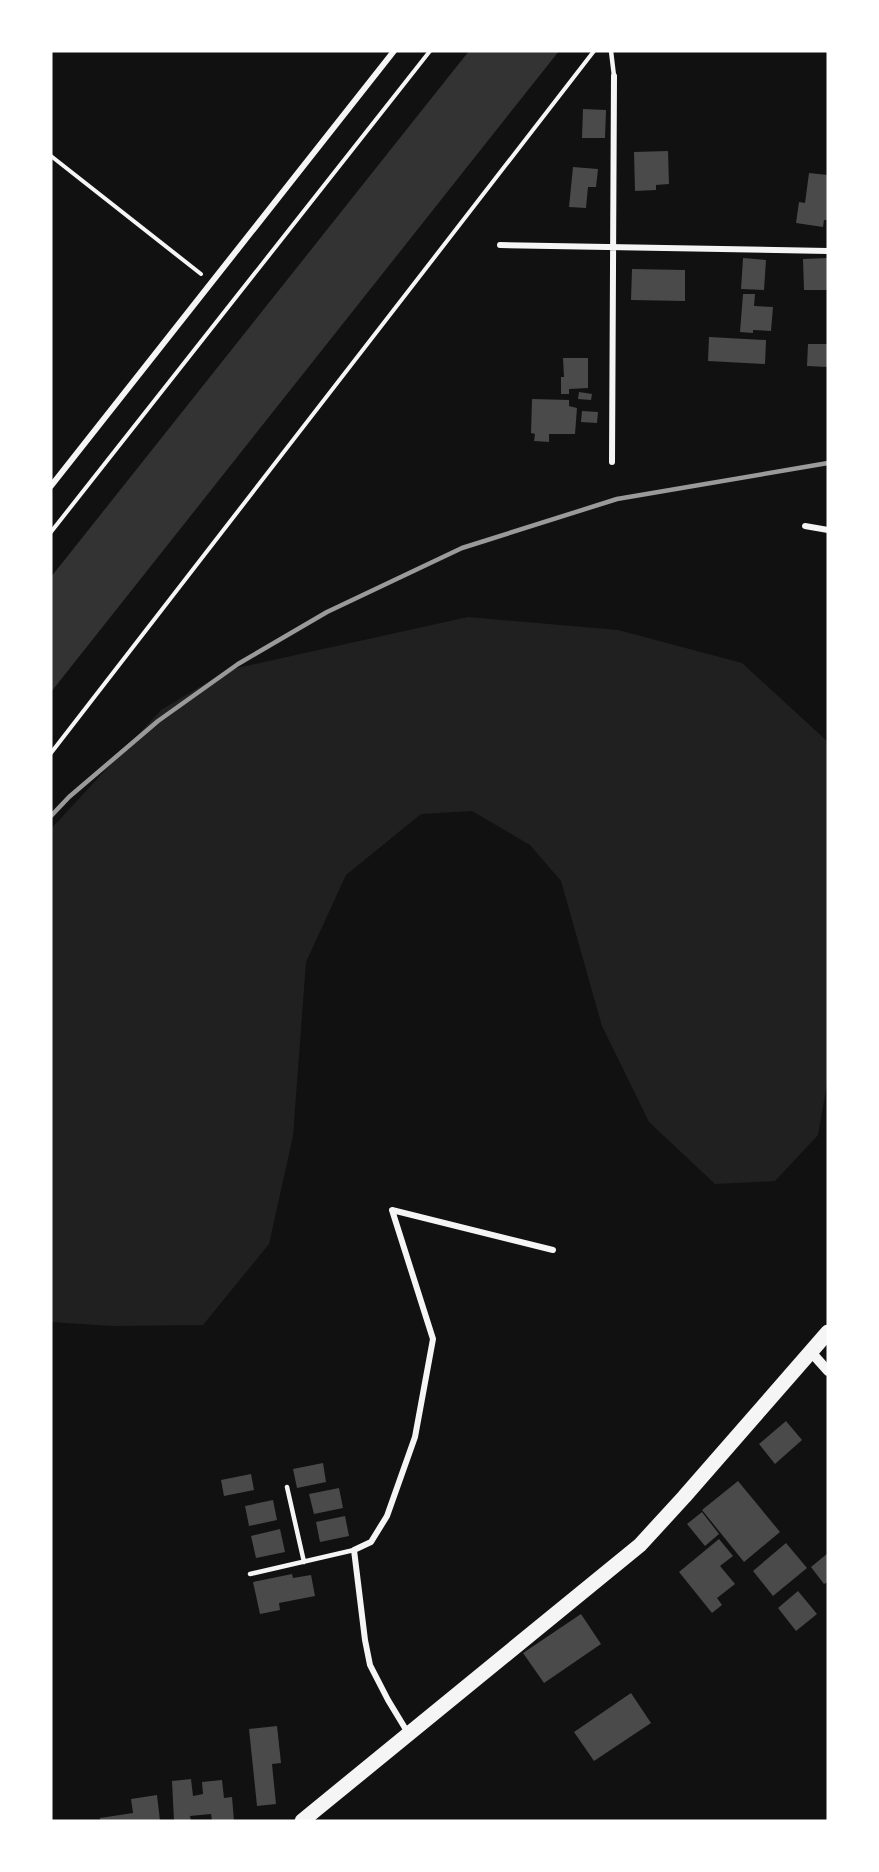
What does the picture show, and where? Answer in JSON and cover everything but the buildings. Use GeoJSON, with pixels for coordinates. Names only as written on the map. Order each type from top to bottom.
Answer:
{"type":"FeatureCollection","features":[{"type":"Feature","properties":{"kind":"highway"},"geometry":{"type":"LineString","coordinates":[[302,1821],[640,1545],[828,1332]]}},
{"type":"Feature","properties":{"kind":"street"},"geometry":{"type":"LineString","coordinates":[[51,486],[394,51]]}},
{"type":"Feature","properties":{"kind":"street"},"geometry":{"type":"LineString","coordinates":[[612,462],[614,76]]}},
{"type":"Feature","properties":{"kind":"street"},"geometry":{"type":"LineString","coordinates":[[500,245],[828,250]]}},
{"type":"Feature","properties":{"kind":"street"},"geometry":{"type":"LineString","coordinates":[[805,526],[828,530]]}},
{"type":"Feature","properties":{"kind":"street"},"geometry":{"type":"LineString","coordinates":[[408,1733],[370,1665],[354,1550],[371,1542],[387,1516],[415,1437],[434,1339],[392,1210],[553,1250]]}},
{"type":"Feature","properties":{"kind":"street"},"geometry":{"type":"LineString","coordinates":[[811,1352],[828,1371]]}},
{"type":"Feature","properties":{"kind":"lane"},"geometry":{"type":"LineString","coordinates":[[610,51],[614,76]]}},
{"type":"Feature","properties":{"kind":"lane"},"geometry":{"type":"LineString","coordinates":[[287,1487],[304,1562]]}},
{"type":"Feature","properties":{"kind":"lane"},"geometry":{"type":"LineString","coordinates":[[250,1574],[354,1550]]}},
{"type":"Feature","properties":{"kind":"path"},"geometry":{"type":"LineString","coordinates":[[51,532],[430,51]]}},
{"type":"Feature","properties":{"kind":"path"},"geometry":{"type":"LineString","coordinates":[[51,753],[594,51]]}},
{"type":"Feature","properties":{"kind":"path"},"geometry":{"type":"LineString","coordinates":[[51,156],[211,282]]}},
{"type":"Feature","properties":{"kind":"shaded area"},"geometry":{"type":"Polygon","coordinates":[[[469,51],[559,51],[51,692],[51,577],[469,51]]]}},
{"type":"Feature","properties":{"kind":"shaded area"},"geometry":{"type":"Polygon","coordinates":[[[468,617],[618,630],[742,663],[828,742],[828,1078],[818,1135],[775,1181],[715,1184],[649,1122],[602,1026],[561,881],[530,845],[472,811],[421,814],[346,875],[306,962],[293,1136],[269,1244],[203,1325],[112,1326],[51,1322],[51,829],[161,710],[228,670],[468,617]]]}},
{"type":"Feature","properties":{"kind":"railway"},"geometry":{"type":"LineString","coordinates":[[51,816],[69,797],[158,721],[238,664],[327,612],[462,548],[617,499],[828,463]]}}]}
